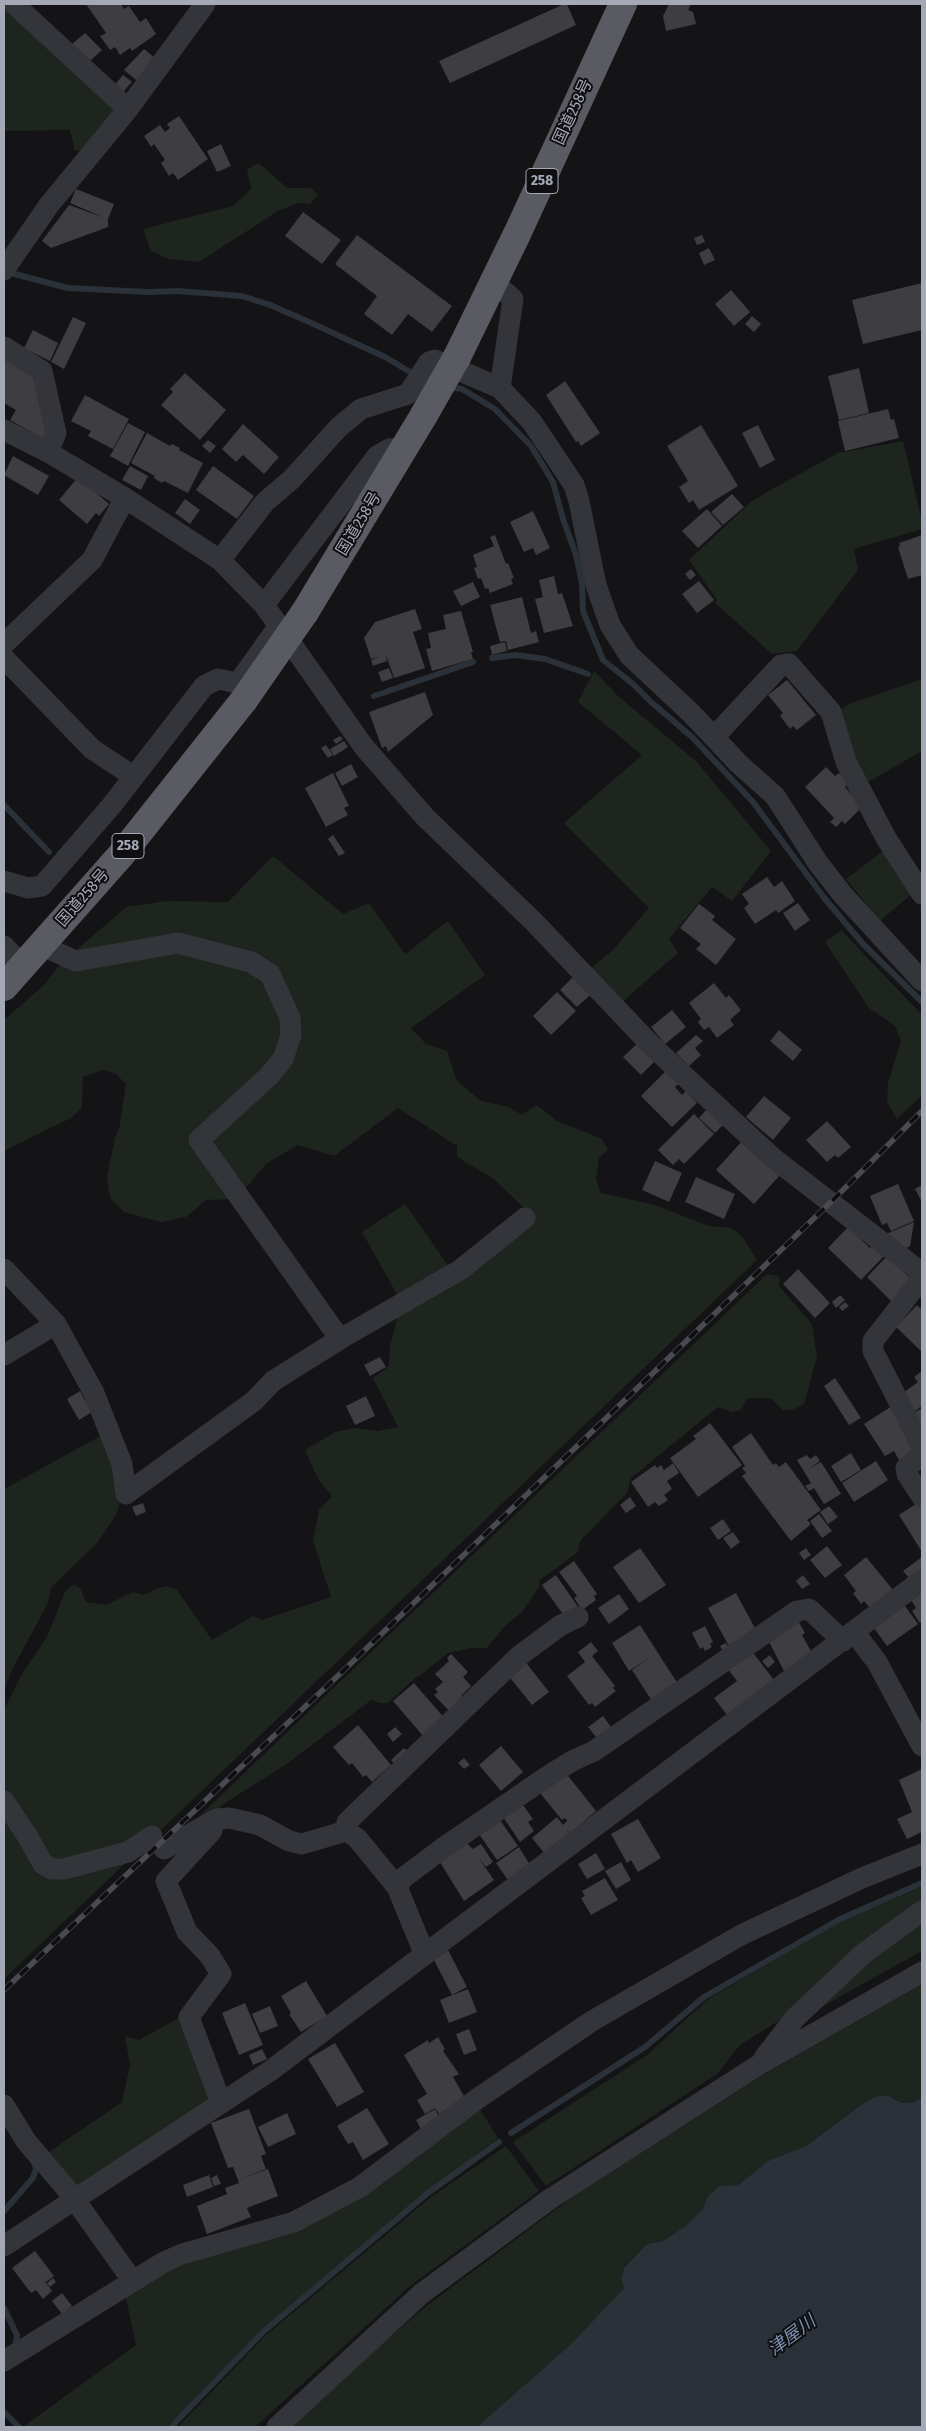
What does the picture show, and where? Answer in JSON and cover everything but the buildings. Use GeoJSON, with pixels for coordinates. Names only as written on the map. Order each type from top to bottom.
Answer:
{"type":"FeatureCollection","features":[{"type":"Feature","properties":{"kind":"highway","name":"国道258号"},"geometry":{"type":"LineString","coordinates":[[4,986],[42,946],[121,855],[244,700],[305,612],[405,448],[416,404],[457,357],[494,282],[623,4]]}},
{"type":"Feature","properties":{"kind":"street"},"geometry":{"type":"LineString","coordinates":[[14,4],[128,109]]}},
{"type":"Feature","properties":{"kind":"street"},"geometry":{"type":"LineString","coordinates":[[8,264],[49,205],[128,109],[205,4]]}},
{"type":"Feature","properties":{"kind":"street"},"geometry":{"type":"LineString","coordinates":[[494,282],[513,299],[500,388]]}},
{"type":"Feature","properties":{"kind":"street"},"geometry":{"type":"LineString","coordinates":[[4,347],[42,371],[56,433],[48,452]]}},
{"type":"Feature","properties":{"kind":"street"},"geometry":{"type":"LineString","coordinates":[[220,560],[266,502],[292,479],[339,427],[361,409],[416,404],[425,368],[429,362],[435,360],[500,388],[532,422],[574,485],[596,585],[610,625],[618,639],[644,671],[692,714],[739,764],[775,796],[818,863],[843,895],[922,981]]}},
{"type":"Feature","properties":{"kind":"street"},"geometry":{"type":"LineString","coordinates":[[4,430],[48,452],[125,498],[220,560],[264,605],[364,747],[425,817],[534,922],[652,1046],[773,1158],[922,1273]]}},
{"type":"Feature","properties":{"kind":"street"},"geometry":{"type":"LineString","coordinates":[[264,605],[377,456],[389,449],[405,448]]}},
{"type":"Feature","properties":{"kind":"street"},"geometry":{"type":"LineString","coordinates":[[4,644],[92,560],[125,498]]}},
{"type":"Feature","properties":{"kind":"street"},"geometry":{"type":"LineString","coordinates":[[4,881],[28,888],[42,886],[112,804],[204,686],[218,679],[238,683],[278,627]]}},
{"type":"Feature","properties":{"kind":"street"},"geometry":{"type":"LineString","coordinates":[[4,658],[92,749],[133,776]]}},
{"type":"Feature","properties":{"kind":"street"},"geometry":{"type":"LineString","coordinates":[[714,737],[781,665],[788,664],[831,712],[846,762],[886,838],[922,894]]}},
{"type":"Feature","properties":{"kind":"street"},"geometry":{"type":"LineString","coordinates":[[42,946],[76,961],[178,943],[251,962],[270,974],[290,1018],[291,1035],[283,1059],[269,1076],[199,1140],[340,1339]]}},
{"type":"Feature","properties":{"kind":"street"},"geometry":{"type":"LineString","coordinates":[[4,946],[23,967]]}},
{"type":"Feature","properties":{"kind":"street"},"geometry":{"type":"LineString","coordinates":[[4,1269],[56,1324],[94,1393],[122,1464],[126,1494],[254,1402],[273,1381],[340,1339],[460,1270],[525,1218]]}},
{"type":"Feature","properties":{"kind":"street"},"geometry":{"type":"LineString","coordinates":[[922,1278],[873,1341],[873,1351],[922,1447]]}},
{"type":"Feature","properties":{"kind":"street"},"geometry":{"type":"LineString","coordinates":[[4,1355],[56,1324]]}},
{"type":"Feature","properties":{"kind":"street"},"geometry":{"type":"LineString","coordinates":[[922,1455],[906,1468],[907,1474],[922,1497]]}},
{"type":"Feature","properties":{"kind":"street"},"geometry":{"type":"LineString","coordinates":[[4,2246],[270,2071],[922,1580]]}},
{"type":"Feature","properties":{"kind":"street"},"geometry":{"type":"LineString","coordinates":[[396,1887],[403,1878],[443,1848],[551,1774],[594,1751],[797,1611],[809,1609],[848,1636],[877,1662],[922,1746]]}},
{"type":"Feature","properties":{"kind":"street"},"geometry":{"type":"LineString","coordinates":[[346,1831],[347,1822],[519,1656],[561,1624],[578,1617]]}},
{"type":"Feature","properties":{"kind":"street"},"geometry":{"type":"LineString","coordinates":[[4,1801],[43,1864],[52,1869],[64,1869],[158,1843],[216,1819],[230,1818],[260,1825],[289,1841],[302,1844],[346,1831],[357,1838],[396,1887],[425,1955]]}},
{"type":"Feature","properties":{"kind":"street"},"geometry":{"type":"LineString","coordinates":[[216,1819],[212,1832],[166,1881],[187,1932],[210,1956],[221,1974],[189,2017],[221,2103]]}},
{"type":"Feature","properties":{"kind":"street"},"geometry":{"type":"LineString","coordinates":[[4,2361],[132,2280],[182,2254],[294,2222],[360,2187],[478,2099],[592,2021],[741,1935],[862,1878],[922,1854]]}},
{"type":"Feature","properties":{"kind":"street"},"geometry":{"type":"LineString","coordinates":[[758,2066],[795,2018],[864,1953],[922,1912]]}},
{"type":"Feature","properties":{"kind":"street"},"geometry":{"type":"LineString","coordinates":[[277,2427],[421,2294],[550,2199],[758,2066],[922,1972]]}},
{"type":"Feature","properties":{"kind":"street"},"geometry":{"type":"LineString","coordinates":[[4,2105],[26,2141],[75,2200],[132,2280]]}},
{"type":"Feature","properties":{"kind":"shaded area"},"geometry":{"type":"Polygon","coordinates":[[[4,4],[120,111],[89,149],[75,151],[70,130],[4,131],[4,4]]]}},
{"type":"Feature","properties":{"kind":"shaded area"},"geometry":{"type":"Polygon","coordinates":[[[259,163],[287,188],[311,188],[318,195],[310,204],[298,203],[278,211],[199,262],[168,259],[151,251],[143,229],[233,206],[251,189],[247,169],[259,163]]]}},
{"type":"Feature","properties":{"kind":"shaded area"},"geometry":{"type":"Polygon","coordinates":[[[903,441],[922,521],[922,529],[854,549],[858,570],[797,651],[772,654],[715,603],[717,600],[689,560],[751,502],[767,492],[838,453],[903,441]]]}},
{"type":"Feature","properties":{"kind":"shaded area"},"geometry":{"type":"Polygon","coordinates":[[[594,671],[618,696],[696,761],[771,851],[732,901],[712,887],[669,939],[678,953],[622,1002],[590,969],[613,950],[649,908],[564,823],[642,755],[578,702],[594,671]]]}},
{"type":"Feature","properties":{"kind":"shaded area"},"geometry":{"type":"Polygon","coordinates":[[[922,679],[922,751],[863,785],[837,712],[849,704],[922,679]]]}},
{"type":"Feature","properties":{"kind":"shaded area"},"geometry":{"type":"Polygon","coordinates":[[[887,848],[914,892],[880,921],[846,879],[887,848]]]}},
{"type":"Feature","properties":{"kind":"shaded area"},"geometry":{"type":"Polygon","coordinates":[[[273,856],[343,914],[369,903],[405,954],[448,921],[485,975],[411,1028],[426,1044],[447,1051],[457,1081],[481,1101],[509,1107],[522,1115],[537,1105],[557,1121],[602,1139],[608,1150],[599,1158],[596,1179],[601,1193],[655,1205],[709,1226],[731,1228],[742,1236],[757,1260],[161,1830],[65,1866],[47,1860],[4,1791],[4,1710],[21,1675],[47,1637],[65,1592],[74,1584],[80,1588],[86,1602],[106,1605],[133,1592],[143,1595],[158,1588],[168,1586],[177,1590],[212,1640],[253,1616],[262,1620],[331,1597],[313,1541],[319,1510],[332,1496],[318,1479],[305,1450],[335,1432],[354,1428],[378,1431],[398,1427],[373,1378],[389,1366],[390,1346],[399,1312],[525,1209],[494,1179],[457,1157],[457,1146],[398,1108],[334,1156],[298,1145],[267,1163],[245,1189],[231,1199],[206,1200],[186,1217],[161,1222],[124,1212],[110,1198],[107,1177],[115,1137],[119,1129],[126,1084],[115,1073],[102,1070],[83,1077],[82,1108],[71,1118],[4,1151],[4,1020],[44,985],[60,964],[126,907],[167,901],[228,902],[273,856]]]}},
{"type":"Feature","properties":{"kind":"shaded area"},"geometry":{"type":"Polygon","coordinates":[[[841,930],[922,1015],[922,1095],[897,1119],[887,1102],[888,1083],[901,1041],[895,1026],[869,1008],[825,942],[841,930]]]}},
{"type":"Feature","properties":{"kind":"shaded area"},"geometry":{"type":"Polygon","coordinates":[[[405,1204],[450,1268],[399,1298],[362,1232],[405,1204]]]}},
{"type":"Feature","properties":{"kind":"shaded area"},"geometry":{"type":"Polygon","coordinates":[[[767,1274],[778,1276],[780,1280],[779,1286],[812,1324],[817,1357],[804,1404],[792,1410],[783,1410],[770,1398],[748,1398],[741,1410],[732,1412],[718,1407],[631,1478],[627,1493],[580,1541],[578,1552],[540,1580],[539,1587],[522,1612],[505,1626],[487,1648],[471,1648],[448,1653],[415,1678],[388,1703],[371,1700],[288,1763],[225,1803],[196,1827],[191,1824],[767,1274]]]}},
{"type":"Feature","properties":{"kind":"shaded area"},"geometry":{"type":"Polygon","coordinates":[[[104,1434],[121,1498],[116,1515],[97,1543],[51,1588],[48,1603],[13,1668],[4,1690],[4,1489],[104,1434]]]}},
{"type":"Feature","properties":{"kind":"shaded area"},"geometry":{"type":"Polygon","coordinates":[[[4,1811],[42,1870],[137,1852],[4,1979],[4,1811]]]}},
{"type":"Feature","properties":{"kind":"shaded area"},"geometry":{"type":"Polygon","coordinates":[[[922,1887],[922,1904],[788,2015],[740,2045],[717,2074],[546,2186],[513,2142],[647,2055],[708,1999],[841,1921],[922,1887]]]}},
{"type":"Feature","properties":{"kind":"shaded area"},"geometry":{"type":"Polygon","coordinates":[[[922,1917],[922,1951],[805,2016],[922,1917]]]}},
{"type":"Feature","properties":{"kind":"shaded area"},"geometry":{"type":"Polygon","coordinates":[[[922,1984],[922,2097],[914,2102],[902,2103],[889,2096],[877,2096],[865,2102],[806,2146],[768,2161],[738,2185],[720,2186],[708,2196],[702,2210],[687,2225],[663,2241],[647,2244],[624,2268],[621,2279],[624,2288],[571,2344],[477,2427],[290,2427],[364,2359],[429,2304],[575,2195],[763,2075],[922,1984]]]}},
{"type":"Feature","properties":{"kind":"shaded area"},"geometry":{"type":"Polygon","coordinates":[[[179,2018],[212,2099],[76,2188],[46,2154],[122,2102],[130,2065],[125,2036],[139,2040],[179,2018]]]}},
{"type":"Feature","properties":{"kind":"shaded area"},"geometry":{"type":"Polygon","coordinates":[[[478,2106],[498,2138],[427,2191],[261,2330],[167,2427],[24,2426],[136,2345],[125,2294],[170,2265],[296,2228],[478,2106]]]}},
{"type":"Feature","properties":{"kind":"shaded area"},"geometry":{"type":"Polygon","coordinates":[[[506,2146],[539,2191],[410,2286],[255,2427],[178,2427],[265,2336],[431,2197],[506,2146]]]}},
{"type":"Feature","properties":{"kind":"water","name":"津屋川"},"geometry":{"type":"Polygon","coordinates":[[[877,2096],[889,2096],[902,2103],[914,2102],[922,2097],[922,2427],[477,2427],[571,2344],[624,2288],[621,2279],[624,2268],[647,2244],[663,2241],[687,2225],[702,2210],[708,2196],[720,2186],[738,2185],[768,2161],[806,2146],[865,2102],[877,2096]]]}},
{"type":"Feature","properties":{"kind":"waterway"},"geometry":{"type":"LineString","coordinates":[[7,272],[68,288],[148,292],[178,291],[242,296],[270,305],[307,321],[385,357],[417,376]]}},
{"type":"Feature","properties":{"kind":"waterway"},"geometry":{"type":"LineString","coordinates":[[447,387],[462,389],[495,409],[531,446],[553,482],[563,519],[576,555],[582,583],[583,611],[603,660],[692,737],[753,802],[825,899],[863,944],[922,1002]]}},
{"type":"Feature","properties":{"kind":"waterway"},"geometry":{"type":"LineString","coordinates":[[492,658],[516,655],[545,659],[588,674]]}},
{"type":"Feature","properties":{"kind":"waterway"},"geometry":{"type":"LineString","coordinates":[[374,696],[473,662]]}},
{"type":"Feature","properties":{"kind":"waterway"},"geometry":{"type":"LineString","coordinates":[[4,805],[49,852]]}},
{"type":"Feature","properties":{"kind":"waterway"},"geometry":{"type":"LineString","coordinates":[[511,2133],[645,2047],[704,1997],[840,1919],[922,1883]]}},
{"type":"Feature","properties":{"kind":"waterway"},"geometry":{"type":"LineString","coordinates":[[171,2427],[263,2332],[428,2193],[499,2142]]}},
{"type":"Feature","properties":{"kind":"waterway"},"geometry":{"type":"LineString","coordinates":[[4,2211],[33,2178],[36,2169],[34,2162]]}},
{"type":"Feature","properties":{"kind":"waterway"},"geometry":{"type":"LineString","coordinates":[[4,2308],[17,2335],[15,2348]]}},
{"type":"Feature","properties":{"kind":"waterway"},"geometry":{"type":"LineString","coordinates":[[4,2412],[19,2427]]}},
{"type":"Feature","properties":{"kind":"railway"},"geometry":{"type":"LineString","coordinates":[[4,1990],[343,1671],[832,1201],[922,1111]]}}]}
